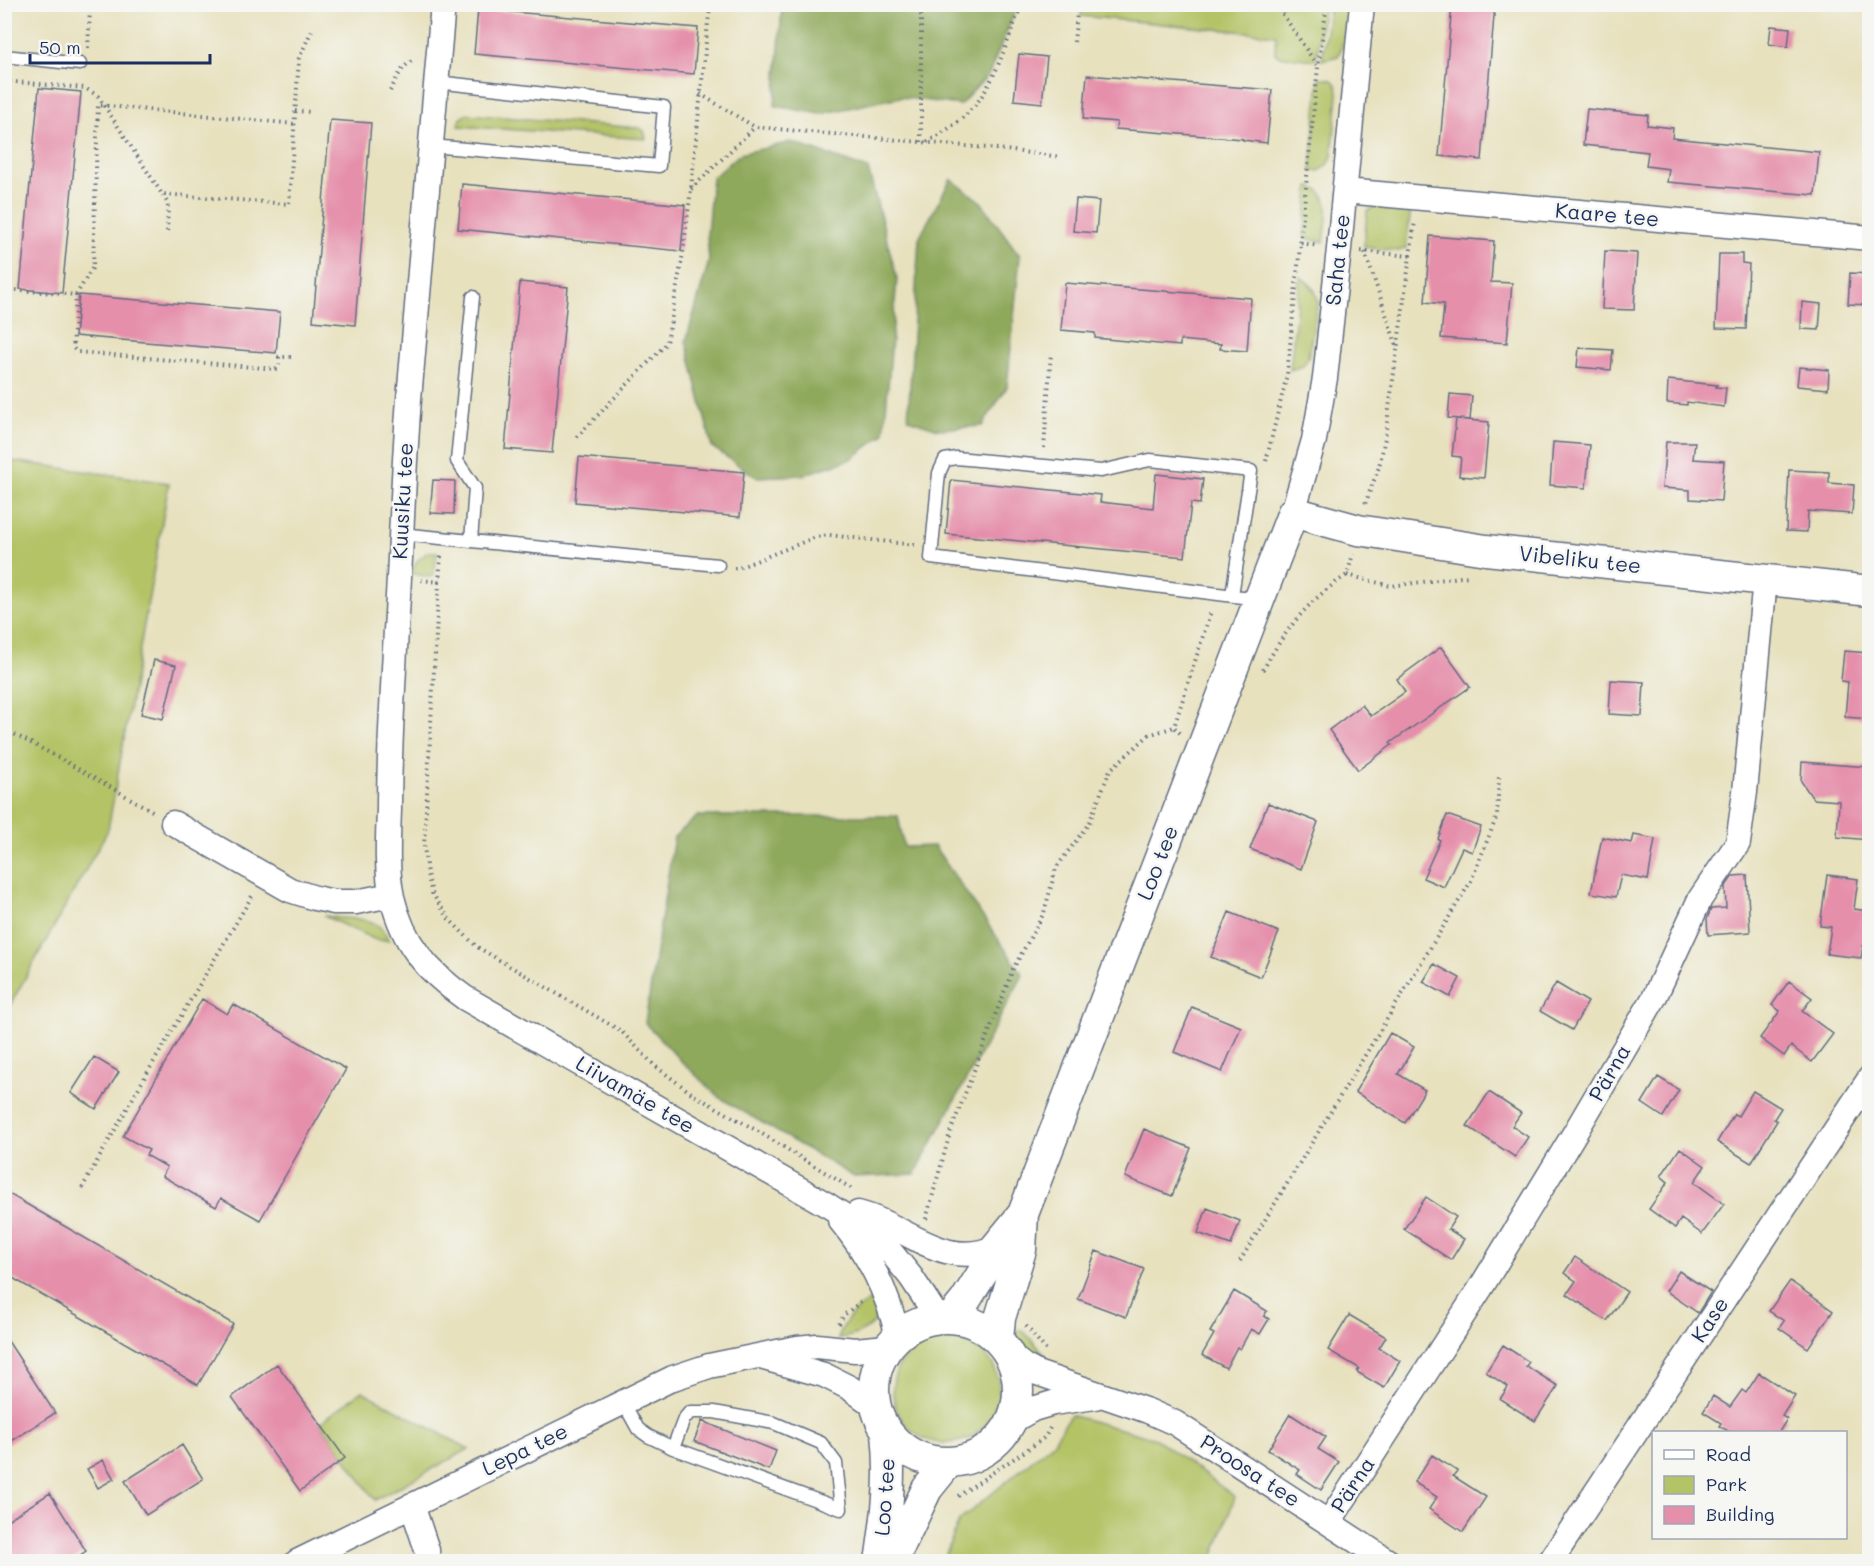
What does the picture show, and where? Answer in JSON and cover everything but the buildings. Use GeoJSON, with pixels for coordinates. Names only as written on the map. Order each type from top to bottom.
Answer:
{"type":"FeatureCollection","features":[{"type":"Feature","properties":{"kind":"street","name":"Kuusiku tee"},"geometry":{"type":"LineString","coordinates":[[442,982],[421,960],[406,938],[392,895],[388,854],[389,746],[400,534],[409,399],[443,4]]}},
{"type":"Feature","properties":{"kind":"street","name":"Saha tee"},"geometry":{"type":"LineString","coordinates":[[1293,512],[1314,440],[1322,398],[1345,191],[1362,4]]}},
{"type":"Feature","properties":{"kind":"street","name":"Kaare tee"},"geometry":{"type":"LineString","coordinates":[[1345,191],[1869,238]]}},
{"type":"Feature","properties":{"kind":"street","name":"Vibeliku tee"},"geometry":{"type":"LineString","coordinates":[[1293,512],[1358,530],[1486,550],[1869,591]]}},
{"type":"Feature","properties":{"kind":"street","name":"Loo tee"},"geometry":{"type":"LineString","coordinates":[[1004,1347],[1000,1318],[1021,1250],[1023,1214],[1246,597],[1293,512]]}},
{"type":"Feature","properties":{"kind":"street","name":"Pärna"},"geometry":{"type":"LineString","coordinates":[[1329,1522],[1480,1289],[1576,1131],[1654,998],[1700,899],[1738,843],[1765,579]]}},
{"type":"Feature","properties":{"kind":"street"},"geometry":{"type":"LineString","coordinates":[[172,823],[298,893],[334,902],[356,902],[392,895]]}},
{"type":"Feature","properties":{"kind":"street","name":"Liivamäe tee"},"geometry":{"type":"LineString","coordinates":[[442,982],[465,998],[830,1206],[868,1231],[898,1259],[945,1318]]}},
{"type":"Feature","properties":{"kind":"street","name":"Kase"},"geometry":{"type":"LineString","coordinates":[[1550,1562],[1869,1078]]}},
{"type":"Feature","properties":{"kind":"street"},"geometry":{"type":"LineString","coordinates":[[830,1206],[871,1217],[927,1244],[955,1254],[975,1255],[996,1247]]}},
{"type":"Feature","properties":{"kind":"street","name":"Liivamäe tee"},"geometry":{"type":"LineString","coordinates":[[830,1206],[871,1262],[891,1311],[892,1342]]}},
{"type":"Feature","properties":{"kind":"street","name":"Loo tee"},"geometry":{"type":"LineString","coordinates":[[945,1318],[965,1301],[986,1269],[996,1247],[1023,1214]]}},
{"type":"Feature","properties":{"kind":"street"},"geometry":{"type":"LineString","coordinates":[[945,1318],[968,1321],[984,1329],[1004,1347],[1016,1371],[1018,1388],[1017,1405],[1012,1421],[1003,1435],[986,1451],[964,1461],[948,1463],[930,1461],[899,1446],[881,1419],[873,1391],[880,1361],[892,1342],[917,1324],[945,1318]]}},
{"type":"Feature","properties":{"kind":"street","name":"Lepa tee"},"geometry":{"type":"LineString","coordinates":[[297,1562],[674,1378],[709,1366],[797,1348],[817,1346],[855,1350],[892,1342]]}},
{"type":"Feature","properties":{"kind":"street","name":"Proosa tee"},"geometry":{"type":"LineString","coordinates":[[1004,1347],[1024,1366],[1037,1373],[1148,1411],[1175,1423],[1389,1562]]}},
{"type":"Feature","properties":{"kind":"street","name":"Lepa tee"},"geometry":{"type":"LineString","coordinates":[[759,1357],[824,1375],[850,1388],[881,1419]]}},
{"type":"Feature","properties":{"kind":"street","name":"Proosa tee"},"geometry":{"type":"LineString","coordinates":[[1012,1421],[1033,1409],[1053,1403],[1103,1396]]}},
{"type":"Feature","properties":{"kind":"street","name":"Loo tee"},"geometry":{"type":"LineString","coordinates":[[880,1562],[890,1468],[881,1419]]}},
{"type":"Feature","properties":{"kind":"street","name":"Loo tee"},"geometry":{"type":"LineString","coordinates":[[892,1562],[927,1489],[948,1463]]}},
{"type":"Feature","properties":{"kind":"street"},"geometry":{"type":"LineString","coordinates":[[412,1505],[427,1550],[428,1562]]}},
{"type":"Feature","properties":{"kind":"lane"},"geometry":{"type":"LineString","coordinates":[[4,56],[80,64]]}},
{"type":"Feature","properties":{"kind":"lane"},"geometry":{"type":"LineString","coordinates":[[431,146],[659,166],[664,107],[436,82]]}},
{"type":"Feature","properties":{"kind":"lane"},"geometry":{"type":"LineString","coordinates":[[471,541],[475,488],[457,461],[473,297]]}},
{"type":"Feature","properties":{"kind":"lane"},"geometry":{"type":"LineString","coordinates":[[956,458],[1101,471],[1150,460],[1251,471],[1246,597],[931,558],[939,473],[945,460],[956,458]]}},
{"type":"Feature","properties":{"kind":"lane"},"geometry":{"type":"LineString","coordinates":[[400,534],[718,565]]}},
{"type":"Feature","properties":{"kind":"lane"},"geometry":{"type":"LineString","coordinates":[[623,1402],[638,1430],[674,1448],[841,1509],[836,1463],[821,1443],[774,1423],[714,1412],[690,1412],[684,1419],[674,1448]]}},
{"type":"Feature","properties":{"kind":"path"},"geometry":{"type":"LineString","coordinates":[[577,436],[667,343],[692,189],[711,4]]}},
{"type":"Feature","properties":{"kind":"path"},"geometry":{"type":"LineString","coordinates":[[921,4],[921,141]]}},
{"type":"Feature","properties":{"kind":"path"},"geometry":{"type":"LineString","coordinates":[[927,142],[951,129],[973,110],[993,80],[1023,4]]}},
{"type":"Feature","properties":{"kind":"path"},"geometry":{"type":"LineString","coordinates":[[1074,42],[1078,4]]}},
{"type":"Feature","properties":{"kind":"path"},"geometry":{"type":"LineString","coordinates":[[1276,4],[1318,67]]}},
{"type":"Feature","properties":{"kind":"path"},"geometry":{"type":"LineString","coordinates":[[1265,465],[1287,375],[1318,67],[1327,4]]}},
{"type":"Feature","properties":{"kind":"path"},"geometry":{"type":"LineString","coordinates":[[162,194],[289,204],[299,58],[313,28]]}},
{"type":"Feature","properties":{"kind":"path"},"geometry":{"type":"LineString","coordinates":[[390,91],[407,63],[415,60]]}},
{"type":"Feature","properties":{"kind":"path"},"geometry":{"type":"LineString","coordinates":[[4,81],[85,88],[98,96],[168,204],[167,235]]}},
{"type":"Feature","properties":{"kind":"path"},"geometry":{"type":"LineString","coordinates":[[700,94],[755,127],[921,141],[1061,157]]}},
{"type":"Feature","properties":{"kind":"path"},"geometry":{"type":"LineString","coordinates":[[291,357],[279,357],[276,369],[77,352],[73,348],[76,296],[93,267],[98,105],[295,124]]}},
{"type":"Feature","properties":{"kind":"path"},"geometry":{"type":"LineString","coordinates":[[296,111],[313,112]]}},
{"type":"Feature","properties":{"kind":"path"},"geometry":{"type":"LineString","coordinates":[[692,189],[755,127]]}},
{"type":"Feature","properties":{"kind":"path"},"geometry":{"type":"LineString","coordinates":[[1363,511],[1379,467],[1418,198]]}},
{"type":"Feature","properties":{"kind":"path"},"geometry":{"type":"LineString","coordinates":[[1339,249],[1410,256]]}},
{"type":"Feature","properties":{"kind":"path"},"geometry":{"type":"LineString","coordinates":[[1365,251],[1397,348]]}},
{"type":"Feature","properties":{"kind":"path"},"geometry":{"type":"LineString","coordinates":[[4,289],[76,296]]}},
{"type":"Feature","properties":{"kind":"path"},"geometry":{"type":"LineString","coordinates":[[1042,465],[1052,353]]}},
{"type":"Feature","properties":{"kind":"path"},"geometry":{"type":"LineString","coordinates":[[718,565],[738,568],[816,537],[829,535],[923,546],[931,558]]}},
{"type":"Feature","properties":{"kind":"path"},"geometry":{"type":"LineString","coordinates":[[443,538],[424,845],[427,874],[432,893],[449,919],[477,947],[621,1030],[654,1065],[694,1095],[858,1191]]}},
{"type":"Feature","properties":{"kind":"path"},"geometry":{"type":"LineString","coordinates":[[1260,675],[1278,644],[1304,609],[1330,586],[1347,575],[1354,549]]}},
{"type":"Feature","properties":{"kind":"path"},"geometry":{"type":"LineString","coordinates":[[1347,575],[1390,586]]}},
{"type":"Feature","properties":{"kind":"path"},"geometry":{"type":"LineString","coordinates":[[419,580],[439,582]]}},
{"type":"Feature","properties":{"kind":"path"},"geometry":{"type":"LineString","coordinates":[[925,1225],[950,1133],[1013,969],[1044,913],[1056,868],[1089,823],[1110,770],[1149,735],[1174,727]]}},
{"type":"Feature","properties":{"kind":"path"},"geometry":{"type":"LineString","coordinates":[[4,729],[172,823]]}},
{"type":"Feature","properties":{"kind":"path"},"geometry":{"type":"LineString","coordinates":[[1240,1261],[1471,881],[1497,816],[1499,775]]}},
{"type":"Feature","properties":{"kind":"path"},"geometry":{"type":"LineString","coordinates":[[82,1188],[254,892]]}},
{"type":"Feature","properties":{"kind":"path"},"geometry":{"type":"LineString","coordinates":[[836,1331],[844,1315],[864,1299]]}},
{"type":"Feature","properties":{"kind":"path"},"geometry":{"type":"LineString","coordinates":[[1022,1321],[1049,1355]]}},
{"type":"Feature","properties":{"kind":"path"},"geometry":{"type":"LineString","coordinates":[[955,1497],[1045,1437],[1052,1421]]}},
{"type":"Feature","properties":{"kind":"green space"},"geometry":{"type":"Polygon","coordinates":[[[782,4],[1018,5],[989,74],[960,105],[900,97],[821,114],[775,106],[782,4]]]}},
{"type":"Feature","properties":{"kind":"green space"},"geometry":{"type":"Polygon","coordinates":[[[1082,4],[1324,5],[1316,60],[1278,56],[1275,53],[1276,35],[1081,16],[1082,4]]]}},
{"type":"Feature","properties":{"kind":"green space"},"geometry":{"type":"Polygon","coordinates":[[[1330,4],[1348,5],[1345,31],[1338,56],[1322,60],[1330,4]]]}},
{"type":"Feature","properties":{"kind":"green space"},"geometry":{"type":"Polygon","coordinates":[[[1319,78],[1333,81],[1337,86],[1338,94],[1332,156],[1329,163],[1319,171],[1311,171],[1319,78]]]}},
{"type":"Feature","properties":{"kind":"green space"},"geometry":{"type":"Polygon","coordinates":[[[466,114],[640,128],[644,131],[646,139],[458,126],[466,114]]]}},
{"type":"Feature","properties":{"kind":"green space"},"geometry":{"type":"Polygon","coordinates":[[[791,142],[868,169],[897,278],[884,434],[851,459],[803,475],[756,477],[712,447],[686,341],[709,261],[707,234],[712,178],[740,154],[791,142]]]}},
{"type":"Feature","properties":{"kind":"green space"},"geometry":{"type":"Polygon","coordinates":[[[951,179],[981,202],[1020,256],[1007,387],[982,426],[938,429],[908,419],[919,238],[951,179]]]}},
{"type":"Feature","properties":{"kind":"green space"},"geometry":{"type":"Polygon","coordinates":[[[1309,187],[1317,190],[1326,201],[1324,242],[1304,238],[1309,187]]]}},
{"type":"Feature","properties":{"kind":"green space"},"geometry":{"type":"Polygon","coordinates":[[[1376,206],[1411,208],[1406,248],[1399,251],[1364,247],[1367,212],[1376,206]]]}},
{"type":"Feature","properties":{"kind":"green space"},"geometry":{"type":"Polygon","coordinates":[[[1300,277],[1312,287],[1318,302],[1308,358],[1303,366],[1290,370],[1300,277]]]}},
{"type":"Feature","properties":{"kind":"green space"},"geometry":{"type":"Polygon","coordinates":[[[5,460],[169,483],[108,830],[5,1014],[5,460]]]}},
{"type":"Feature","properties":{"kind":"green space"},"geometry":{"type":"Polygon","coordinates":[[[428,552],[437,552],[434,575],[429,577],[410,573],[418,560],[428,552]]]}},
{"type":"Feature","properties":{"kind":"green space"},"geometry":{"type":"Polygon","coordinates":[[[698,816],[898,816],[904,847],[934,846],[1023,975],[915,1174],[854,1177],[720,1098],[645,1023],[674,837],[698,816]]]}},
{"type":"Feature","properties":{"kind":"green space"},"geometry":{"type":"Polygon","coordinates":[[[324,916],[371,922],[385,933],[389,940],[376,940],[324,916]]]}},
{"type":"Feature","properties":{"kind":"green space"},"geometry":{"type":"Polygon","coordinates":[[[876,1298],[881,1316],[861,1332],[838,1338],[852,1314],[876,1298]]]}},
{"type":"Feature","properties":{"kind":"green space"},"geometry":{"type":"Polygon","coordinates":[[[1022,1330],[1042,1351],[1050,1368],[1032,1357],[1019,1344],[1013,1331],[1022,1330]]]}},
{"type":"Feature","properties":{"kind":"green space"},"geometry":{"type":"Polygon","coordinates":[[[946,1337],[966,1341],[984,1352],[995,1370],[999,1390],[995,1410],[984,1428],[966,1439],[946,1443],[926,1439],[908,1428],[897,1410],[893,1390],[897,1370],[908,1352],[926,1341],[946,1337]]]}},
{"type":"Feature","properties":{"kind":"green space"},"geometry":{"type":"Polygon","coordinates":[[[362,1391],[469,1449],[375,1500],[320,1423],[362,1391]]]}},
{"type":"Feature","properties":{"kind":"green space"},"geometry":{"type":"Polygon","coordinates":[[[1070,1415],[1156,1439],[1235,1497],[1212,1561],[943,1561],[959,1521],[1053,1443],[1070,1415]]]}}]}
